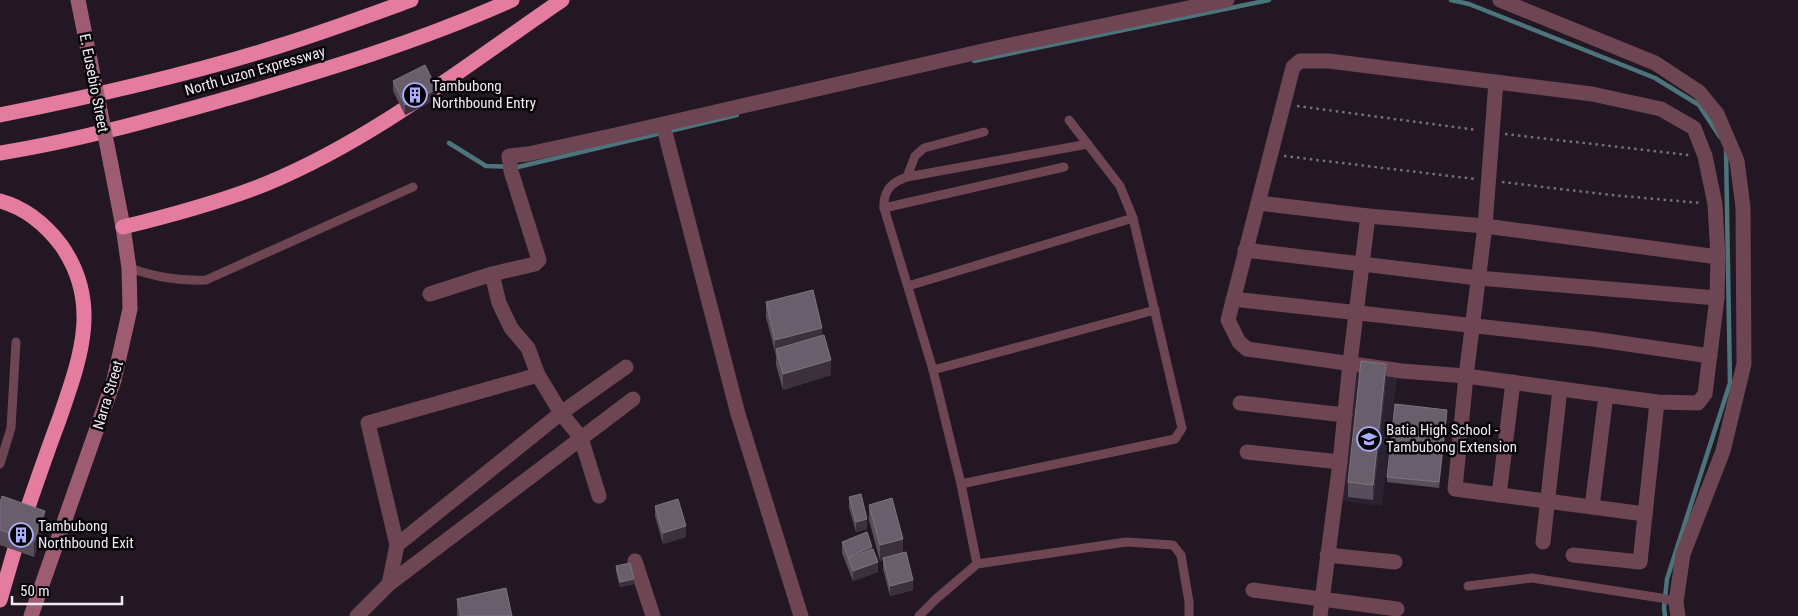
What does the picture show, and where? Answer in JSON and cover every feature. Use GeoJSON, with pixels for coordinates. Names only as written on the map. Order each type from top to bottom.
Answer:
{"type":"FeatureCollection","features":[{"type":"Feature","properties":{"kind":"highway"},"geometry":{"type":"LineString","coordinates":[[354,20],[389,0]]}},
{"type":"Feature","properties":{"kind":"highway","name":"North Luzon Expressway"},"geometry":{"type":"LineString","coordinates":[[0,115],[150,82],[279,46],[411,0]]}},
{"type":"Feature","properties":{"kind":"highway","name":"North Luzon Expressway"},"geometry":{"type":"LineString","coordinates":[[0,153],[35,147],[138,123],[298,78],[390,48],[512,0]]}},
{"type":"Feature","properties":{"kind":"highway"},"geometry":{"type":"LineString","coordinates":[[123,226],[184,212],[228,198],[269,183],[309,164],[420,99],[562,0]]}},
{"type":"Feature","properties":{"kind":"highway"},"geometry":{"type":"LineString","coordinates":[[0,201],[18,207],[32,215],[56,239],[74,267],[83,300],[83,336],[76,371],[28,507]]}},
{"type":"Feature","properties":{"kind":"highway"},"geometry":{"type":"LineString","coordinates":[[0,600],[16,545]]}},
{"type":"Feature","properties":{"kind":"main road","name":"E. Eusebio Street"},"geometry":{"type":"LineString","coordinates":[[78,0],[111,165]]}},
{"type":"Feature","properties":{"kind":"main road","name":"Narra Street"},"geometry":{"type":"LineString","coordinates":[[31,616],[114,380],[130,309],[129,268],[111,165]]}},
{"type":"Feature","properties":{"kind":"street"},"geometry":{"type":"LineString","coordinates":[[430,294],[492,274],[536,264],[539,260],[509,156],[528,154],[621,134],[978,53],[1227,0]]}},
{"type":"Feature","properties":{"kind":"street"},"geometry":{"type":"LineString","coordinates":[[1500,0],[1655,63],[1677,76],[1699,92],[1717,114],[1738,161],[1743,207],[1744,364],[1723,450],[1683,554],[1675,606]]}},
{"type":"Feature","properties":{"kind":"street"},"geometry":{"type":"LineString","coordinates":[[1300,61],[1329,61],[1496,82],[1592,94],[1661,108],[1694,128],[1705,156],[1715,204],[1718,257],[1717,298],[1705,394],[1698,403],[1657,402],[1466,376],[1402,370],[1247,349],[1239,342],[1228,320],[1293,67],[1300,61]]}},
{"type":"Feature","properties":{"kind":"street"},"geometry":{"type":"LineString","coordinates":[[1496,82],[1485,226],[1466,376],[1455,489],[1645,514]]}},
{"type":"Feature","properties":{"kind":"street"},"geometry":{"type":"LineString","coordinates":[[666,136],[738,414],[801,616]]}},
{"type":"Feature","properties":{"kind":"street"},"geometry":{"type":"LineString","coordinates":[[1258,202],[1368,216],[1485,226],[1718,257]]}},
{"type":"Feature","properties":{"kind":"street"},"geometry":{"type":"LineString","coordinates":[[1320,616],[1340,462],[1368,216]]}},
{"type":"Feature","properties":{"kind":"street"},"geometry":{"type":"LineString","coordinates":[[1245,250],[1478,278],[1717,298]]}},
{"type":"Feature","properties":{"kind":"street"},"geometry":{"type":"LineString","coordinates":[[492,274],[504,315],[511,328],[528,348],[538,374],[562,413],[581,438],[599,496]]}},
{"type":"Feature","properties":{"kind":"street"},"geometry":{"type":"LineString","coordinates":[[1233,299],[1593,339],[1710,356]]}},
{"type":"Feature","properties":{"kind":"street"},"geometry":{"type":"LineString","coordinates":[[397,545],[562,413],[626,367]]}},
{"type":"Feature","properties":{"kind":"street"},"geometry":{"type":"LineString","coordinates":[[389,584],[397,545],[368,423],[538,374]]}},
{"type":"Feature","properties":{"kind":"street"},"geometry":{"type":"LineString","coordinates":[[1499,495],[1513,382]]}},
{"type":"Feature","properties":{"kind":"street"},"geometry":{"type":"LineString","coordinates":[[1543,542],[1560,389]]}},
{"type":"Feature","properties":{"kind":"street"},"geometry":{"type":"LineString","coordinates":[[1592,507],[1606,395]]}},
{"type":"Feature","properties":{"kind":"street"},"geometry":{"type":"LineString","coordinates":[[357,616],[389,584],[633,399]]}},
{"type":"Feature","properties":{"kind":"street"},"geometry":{"type":"LineString","coordinates":[[1573,554],[1640,562],[1657,402]]}},
{"type":"Feature","properties":{"kind":"street"},"geometry":{"type":"LineString","coordinates":[[1240,404],[1345,415]]}},
{"type":"Feature","properties":{"kind":"street"},"geometry":{"type":"LineString","coordinates":[[1247,452],[1340,462]]}},
{"type":"Feature","properties":{"kind":"street"},"geometry":{"type":"LineString","coordinates":[[1328,555],[1395,562]]}},
{"type":"Feature","properties":{"kind":"street"},"geometry":{"type":"LineString","coordinates":[[635,562],[653,616]]}},
{"type":"Feature","properties":{"kind":"street"},"geometry":{"type":"LineString","coordinates":[[1253,590],[1397,610]]}},
{"type":"Feature","properties":{"kind":"lane"},"geometry":{"type":"LineString","coordinates":[[961,484],[1176,439],[1182,428],[1133,218],[1120,186],[1070,120]]}},
{"type":"Feature","properties":{"kind":"lane"},"geometry":{"type":"LineString","coordinates":[[907,177],[915,156],[924,148],[984,132]]}},
{"type":"Feature","properties":{"kind":"lane"},"geometry":{"type":"LineString","coordinates":[[977,564],[961,484],[934,370],[884,208],[886,191],[897,181],[907,177],[1088,144]]}},
{"type":"Feature","properties":{"kind":"lane"},"geometry":{"type":"LineString","coordinates":[[884,208],[1064,167]]}},
{"type":"Feature","properties":{"kind":"lane"},"geometry":{"type":"LineString","coordinates":[[129,268],[150,275],[182,281],[206,280],[413,187]]}},
{"type":"Feature","properties":{"kind":"lane"},"geometry":{"type":"LineString","coordinates":[[908,286],[1133,218]]}},
{"type":"Feature","properties":{"kind":"lane"},"geometry":{"type":"LineString","coordinates":[[934,370],[1155,310]]}},
{"type":"Feature","properties":{"kind":"lane"},"geometry":{"type":"LineString","coordinates":[[0,464],[11,428],[16,342]]}},
{"type":"Feature","properties":{"kind":"lane"},"geometry":{"type":"LineString","coordinates":[[919,616],[977,564],[1126,542],[1173,545],[1181,555],[1189,602],[1189,616]]}},
{"type":"Feature","properties":{"kind":"lane"},"geometry":{"type":"LineString","coordinates":[[1468,586],[1532,578],[1661,598],[1675,606]]}},
{"type":"Feature","properties":{"kind":"shaded area","name":"Batia High School - Tambubong Extension"},"geometry":{"type":"Polygon","coordinates":[[[1355,373],[1397,378],[1382,506],[1341,501],[1355,373]]]}},
{"type":"Feature","properties":{"kind":"building"},"geometry":{"type":"Polygon","coordinates":[[[425,65],[437,89],[405,105],[393,81],[425,65]]]}},
{"type":"Feature","properties":{"kind":"building"},"geometry":{"type":"Polygon","coordinates":[[[813,290],[822,328],[775,340],[766,302],[813,290]]]}},
{"type":"Feature","properties":{"kind":"building"},"geometry":{"type":"Polygon","coordinates":[[[824,335],[831,360],[783,374],[776,349],[824,335]]]}},
{"type":"Feature","properties":{"kind":"building"},"geometry":{"type":"Polygon","coordinates":[[[1361,361],[1386,364],[1373,485],[1348,482],[1361,361]]]}},
{"type":"Feature","properties":{"kind":"building"},"geometry":{"type":"Polygon","coordinates":[[[1395,404],[1447,410],[1439,482],[1387,477],[1395,404]]]}},
{"type":"Feature","properties":{"kind":"building"},"geometry":{"type":"Polygon","coordinates":[[[861,494],[867,519],[856,522],[849,497],[861,494]]]}},
{"type":"Feature","properties":{"kind":"building"},"geometry":{"type":"Polygon","coordinates":[[[2,496],[45,511],[34,541],[0,530],[0,503],[2,496]]]}},
{"type":"Feature","properties":{"kind":"building"},"geometry":{"type":"Polygon","coordinates":[[[892,498],[903,539],[880,545],[869,505],[892,498]]]}},
{"type":"Feature","properties":{"kind":"building"},"geometry":{"type":"Polygon","coordinates":[[[678,499],[686,526],[663,533],[655,506],[678,499]]]}},
{"type":"Feature","properties":{"kind":"building"},"geometry":{"type":"Polygon","coordinates":[[[867,532],[872,547],[848,557],[842,542],[867,532]]]}},
{"type":"Feature","properties":{"kind":"building"},"geometry":{"type":"Polygon","coordinates":[[[873,549],[878,562],[853,571],[848,558],[873,549]]]}},
{"type":"Feature","properties":{"kind":"building"},"geometry":{"type":"Polygon","coordinates":[[[906,552],[913,580],[890,586],[883,558],[906,552]]]}},
{"type":"Feature","properties":{"kind":"building"},"geometry":{"type":"Polygon","coordinates":[[[630,563],[634,579],[620,582],[616,566],[630,563]]]}},
{"type":"Feature","properties":{"kind":"building"},"geometry":{"type":"Polygon","coordinates":[[[506,588],[512,616],[461,616],[457,599],[506,588]]]}},
{"type":"Feature","properties":{"kind":"waterway"},"geometry":{"type":"LineString","coordinates":[[974,61],[1269,0]]}},
{"type":"Feature","properties":{"kind":"waterway"},"geometry":{"type":"LineString","coordinates":[[1451,0],[1469,4],[1655,78],[1699,105],[1720,137]]}},
{"type":"Feature","properties":{"kind":"waterway"},"geometry":{"type":"LineString","coordinates":[[449,143],[486,166],[518,167],[737,115]]}},
{"type":"Feature","properties":{"kind":"waterway"},"geometry":{"type":"LineString","coordinates":[[1665,616],[1667,579],[1730,383],[1726,150]]}},
{"type":"Feature","properties":{"kind":"place","name":"Tambubong Northbound Entry"},"geometry":{"type":"Point","coordinates":[415,95]}},
{"type":"Feature","properties":{"kind":"place","name":"Batia High School - Tambubong Extension"},"geometry":{"type":"Point","coordinates":[1369,439]}},
{"type":"Feature","properties":{"kind":"place","name":"Tambubong Northbound Exit"},"geometry":{"type":"Point","coordinates":[21,535]}}]}
